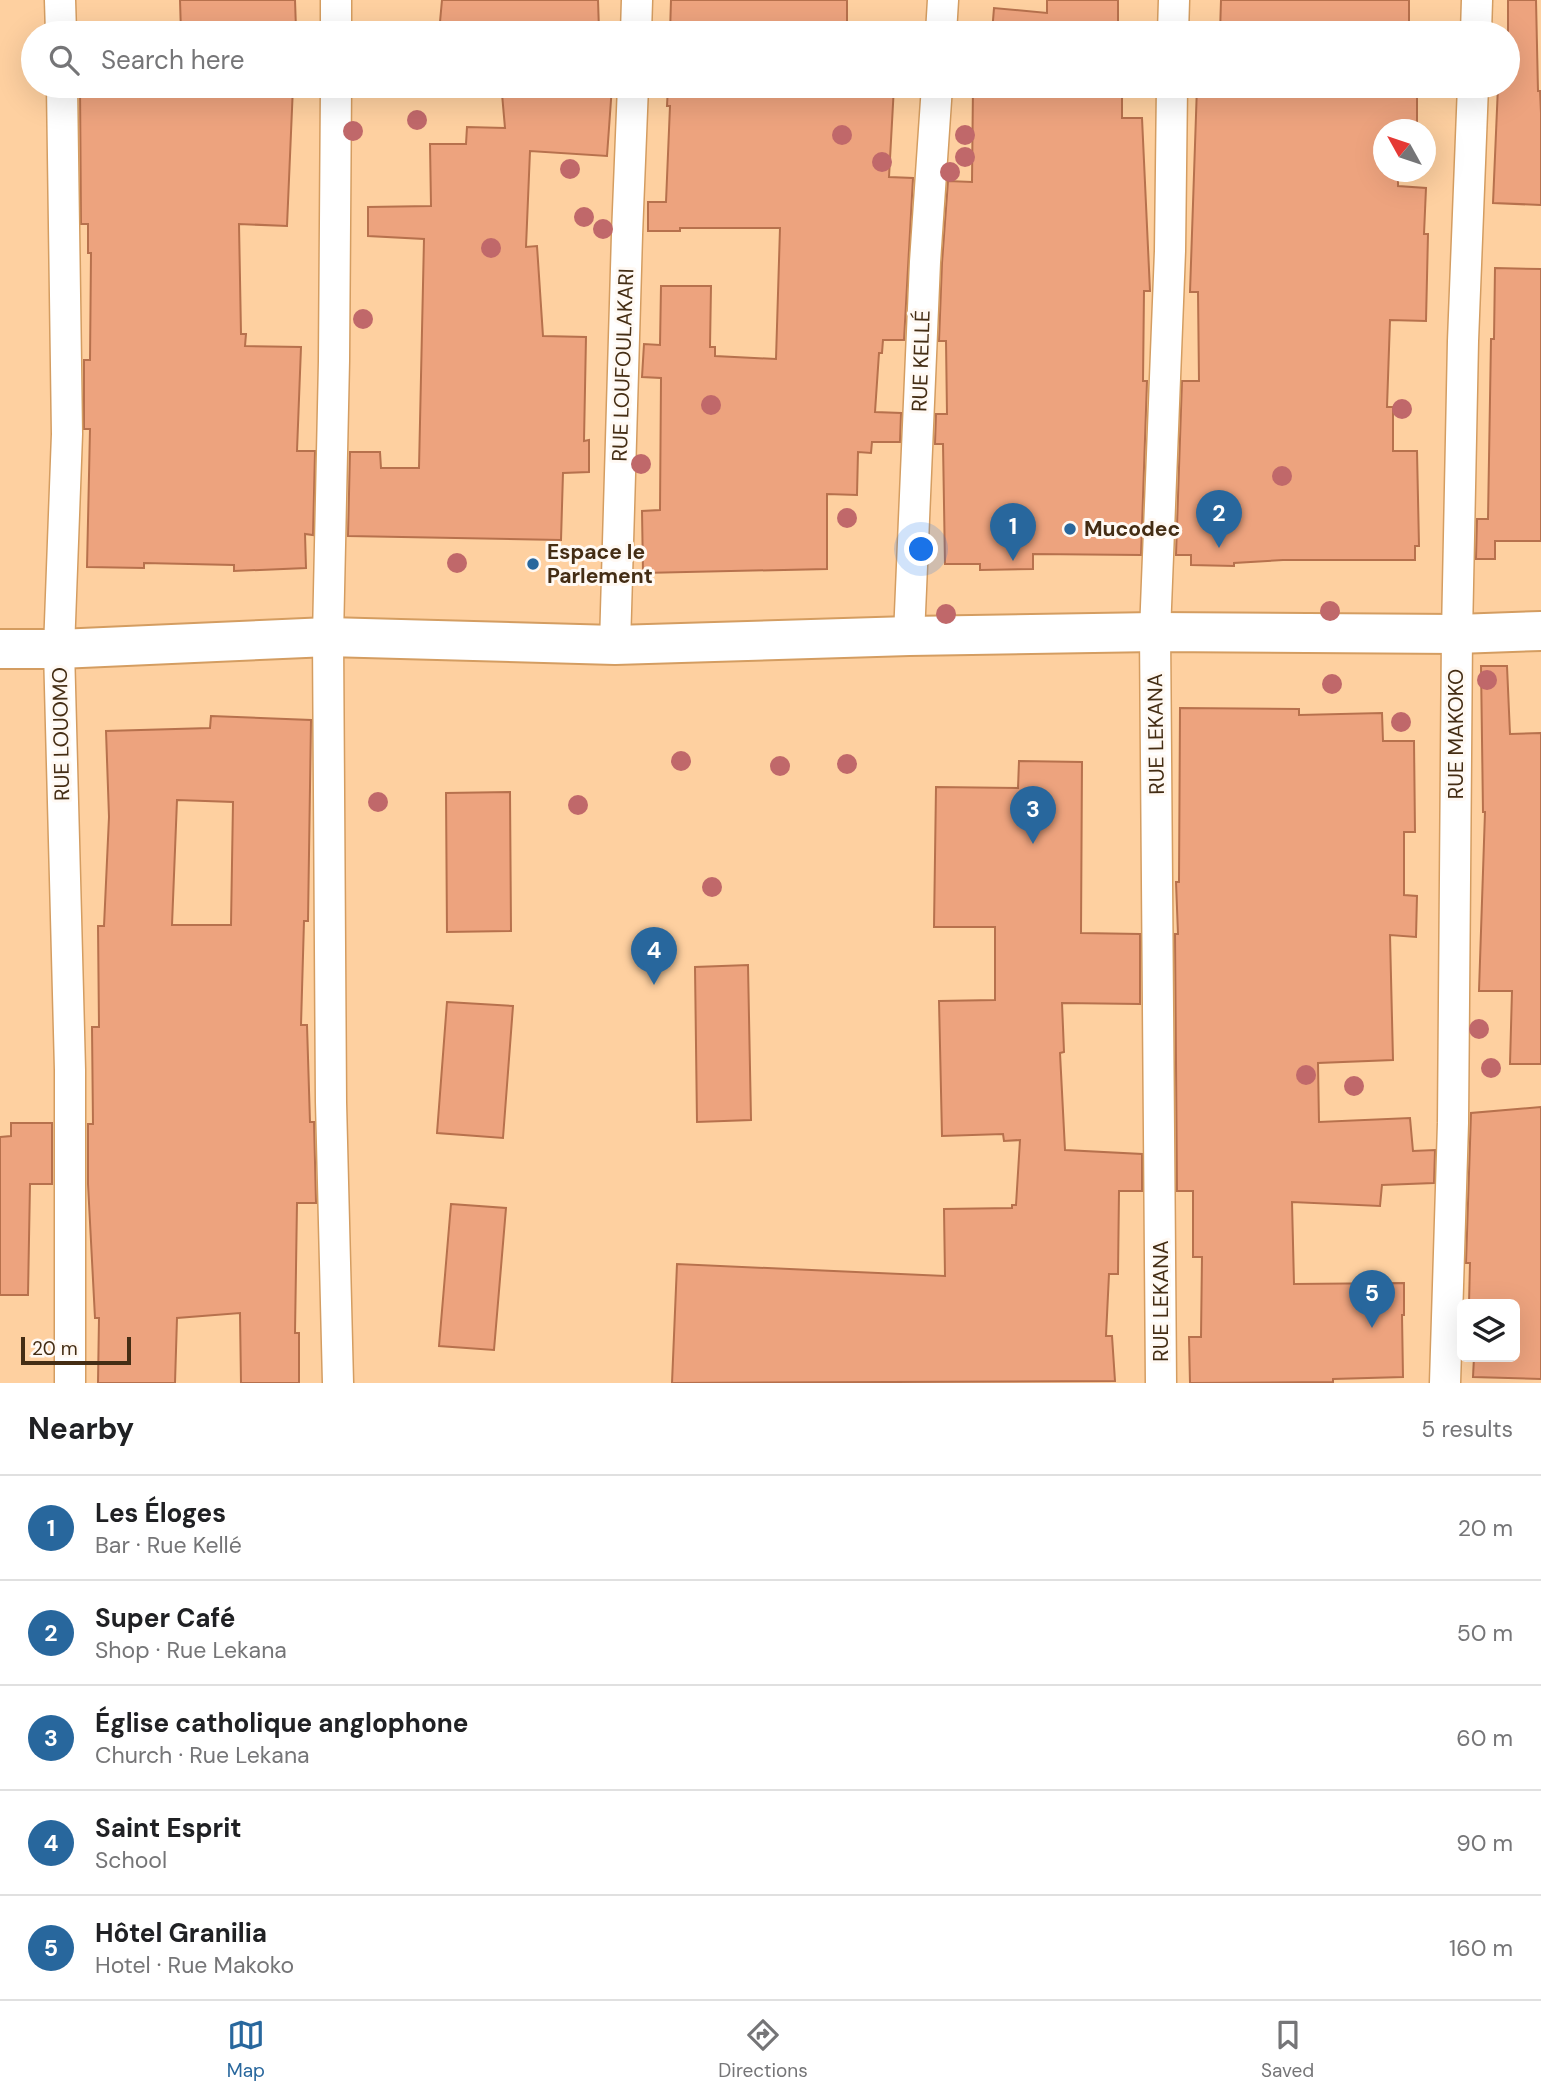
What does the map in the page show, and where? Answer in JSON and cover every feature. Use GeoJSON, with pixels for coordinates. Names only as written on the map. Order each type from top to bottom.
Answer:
{"type":"FeatureCollection","features":[{"type":"Feature","properties":{"kind":"main road"},"geometry":{"type":"LineString","coordinates":[[0,649],[59,649],[328,637],[615,645],[1155,632],[1457,634],[1541,631]]}},
{"type":"Feature","properties":{"kind":"street"},"geometry":{"type":"LineString","coordinates":[[60,0],[61,21]]}},
{"type":"Feature","properties":{"kind":"street"},"geometry":{"type":"LineString","coordinates":[[336,0],[336,21]]}},
{"type":"Feature","properties":{"kind":"street"},"geometry":{"type":"LineString","coordinates":[[636,21],[637,0]]}},
{"type":"Feature","properties":{"kind":"street"},"geometry":{"type":"LineString","coordinates":[[942,21],[943,0]]}},
{"type":"Feature","properties":{"kind":"street"},"geometry":{"type":"LineString","coordinates":[[1173,21],[1174,0]]}},
{"type":"Feature","properties":{"kind":"street"},"geometry":{"type":"LineString","coordinates":[[1476,21],[1477,0]]}},
{"type":"Feature","properties":{"kind":"street","name":"RUE LOUOMO"},"geometry":{"type":"LineString","coordinates":[[62,98],[67,434],[59,649],[70,1070],[70,1383]]}},
{"type":"Feature","properties":{"kind":"street"},"geometry":{"type":"LineString","coordinates":[[336,98],[328,637],[331,1102],[338,1383]]}},
{"type":"Feature","properties":{"kind":"street","name":"RUE LOUFOULAKARI"},"geometry":{"type":"LineString","coordinates":[[615,645],[633,98]]}},
{"type":"Feature","properties":{"kind":"street","name":"RUE KELLÉ"},"geometry":{"type":"LineString","coordinates":[[909,636],[925,262],[936,98]]}},
{"type":"Feature","properties":{"kind":"street","name":"RUE LEKANA"},"geometry":{"type":"LineString","coordinates":[[1161,1383],[1155,632],[1170,251],[1172,98]]}},
{"type":"Feature","properties":{"kind":"street","name":"RUE MAKOKO"},"geometry":{"type":"LineString","coordinates":[[1445,1383],[1453,1123],[1457,634],[1463,341],[1473,98]]}},
{"type":"Feature","properties":{"kind":"building"},"geometry":{"type":"Polygon","coordinates":[[[180,0],[295,0],[296,21],[181,21],[180,0]]]}},
{"type":"Feature","properties":{"kind":"building"},"geometry":{"type":"Polygon","coordinates":[[[442,0],[598,0],[599,21],[440,21],[442,0]]]}},
{"type":"Feature","properties":{"kind":"building"},"geometry":{"type":"Polygon","coordinates":[[[671,0],[847,0],[847,21],[670,21],[671,0]]]}},
{"type":"Feature","properties":{"kind":"building"},"geometry":{"type":"Polygon","coordinates":[[[1047,0],[1118,0],[1118,21],[993,21],[994,8],[1047,13],[1047,0]]]}},
{"type":"Feature","properties":{"kind":"building"},"geometry":{"type":"Polygon","coordinates":[[[1221,0],[1409,0],[1409,21],[1220,21],[1221,0]]]}},
{"type":"Feature","properties":{"kind":"building"},"geometry":{"type":"Polygon","coordinates":[[[1508,0],[1536,0],[1541,113],[1541,205],[1493,203],[1497,98],[1520,98],[1520,21],[1508,21],[1508,0]]]}},
{"type":"Feature","properties":{"kind":"building"},"geometry":{"type":"Polygon","coordinates":[[[80,98],[292,98],[287,226],[239,224],[241,334],[246,334],[245,346],[301,347],[297,451],[315,451],[313,535],[305,534],[306,568],[234,571],[234,565],[144,563],[144,568],[87,567],[90,429],[84,429],[84,360],[90,360],[91,253],[88,253],[88,224],[81,224],[80,98]]]}},
{"type":"Feature","properties":{"kind":"building"},"geometry":{"type":"Polygon","coordinates":[[[502,98],[611,98],[607,156],[530,151],[526,247],[537,246],[543,336],[586,337],[584,441],[589,440],[589,472],[563,473],[561,540],[348,536],[350,452],[380,452],[381,468],[419,468],[424,239],[368,236],[368,207],[431,206],[430,144],[466,144],[467,127],[505,128],[502,98]]]}},
{"type":"Feature","properties":{"kind":"building"},"geometry":{"type":"Polygon","coordinates":[[[667,98],[893,98],[889,177],[913,178],[904,340],[883,340],[882,353],[879,353],[875,412],[901,413],[900,442],[872,442],[871,453],[858,452],[857,495],[827,494],[827,569],[643,573],[642,511],[660,510],[661,378],[642,377],[644,344],[660,345],[661,286],[711,286],[710,347],[715,347],[715,356],[776,359],[780,228],[680,228],[680,231],[648,231],[648,202],[666,202],[670,106],[667,106],[667,98]]]}},
{"type":"Feature","properties":{"kind":"building"},"geometry":{"type":"Polygon","coordinates":[[[973,98],[1122,98],[1122,118],[1142,118],[1150,291],[1144,291],[1143,381],[1147,381],[1141,555],[1033,554],[1033,569],[980,570],[980,564],[945,564],[943,444],[935,444],[936,414],[947,414],[946,341],[939,341],[942,263],[948,181],[972,182],[973,98]]]}},
{"type":"Feature","properties":{"kind":"building"},"geometry":{"type":"Polygon","coordinates":[[[1197,98],[1417,98],[1417,119],[1373,119],[1373,182],[1398,182],[1398,186],[1426,188],[1426,321],[1390,320],[1387,407],[1393,407],[1393,451],[1417,451],[1419,546],[1415,546],[1415,560],[1283,560],[1234,563],[1234,566],[1191,565],[1191,555],[1176,555],[1182,381],[1199,381],[1198,292],[1190,292],[1197,98]]]}},
{"type":"Feature","properties":{"kind":"building"},"geometry":{"type":"Polygon","coordinates":[[[1495,268],[1541,269],[1541,541],[1495,541],[1495,559],[1476,559],[1477,519],[1488,519],[1495,268]]]}},
{"type":"Feature","properties":{"kind":"building"},"geometry":{"type":"Polygon","coordinates":[[[1481,666],[1507,666],[1510,734],[1541,733],[1541,1064],[1510,1064],[1512,991],[1479,991],[1485,812],[1481,666]]]}},
{"type":"Feature","properties":{"kind":"building"},"geometry":{"type":"Polygon","coordinates":[[[1180,708],[1299,709],[1299,715],[1382,713],[1383,741],[1414,741],[1415,832],[1404,832],[1404,895],[1417,896],[1416,937],[1390,935],[1393,1060],[1318,1063],[1319,1122],[1410,1118],[1413,1151],[1435,1150],[1434,1183],[1382,1185],[1380,1206],[1292,1202],[1294,1284],[1404,1283],[1403,1377],[1333,1379],[1333,1382],[1190,1383],[1189,1337],[1201,1337],[1202,1257],[1193,1257],[1193,1191],[1177,1191],[1175,934],[1178,934],[1176,882],[1179,882],[1180,708]]]}},
{"type":"Feature","properties":{"kind":"building"},"geometry":{"type":"Polygon","coordinates":[[[211,716],[311,720],[308,921],[304,921],[301,1025],[307,1025],[316,1203],[297,1203],[295,1333],[299,1333],[299,1383],[241,1383],[240,1313],[177,1318],[175,1383],[98,1383],[99,1318],[95,1318],[88,1184],[88,1124],[93,1124],[92,1027],[99,1027],[98,926],[104,926],[109,817],[106,731],[210,728],[211,716]],[[177,800],[172,925],[231,925],[233,802],[177,800]]]}},
{"type":"Feature","properties":{"kind":"building"},"geometry":{"type":"Polygon","coordinates":[[[1019,761],[1082,762],[1081,933],[1140,934],[1140,1004],[1062,1003],[1064,1052],[1060,1053],[1065,1150],[1142,1154],[1142,1191],[1119,1191],[1118,1274],[1109,1274],[1106,1336],[1112,1336],[1115,1381],[672,1383],[677,1264],[945,1276],[944,1209],[1012,1208],[1012,1205],[1016,1205],[1020,1140],[1004,1141],[1003,1134],[942,1136],[939,1001],[995,1000],[995,927],[934,927],[936,787],[1018,788],[1019,761]]]}},
{"type":"Feature","properties":{"kind":"building"},"geometry":{"type":"Polygon","coordinates":[[[510,792],[511,931],[447,932],[446,793],[510,792]]]}},
{"type":"Feature","properties":{"kind":"building"},"geometry":{"type":"Polygon","coordinates":[[[748,965],[751,1120],[697,1122],[695,967],[748,965]]]}},
{"type":"Feature","properties":{"kind":"building"},"geometry":{"type":"Polygon","coordinates":[[[447,1002],[513,1006],[503,1138],[437,1133],[447,1002]]]}},
{"type":"Feature","properties":{"kind":"building"},"geometry":{"type":"Polygon","coordinates":[[[1541,1107],[1541,1379],[1473,1377],[1474,1362],[1520,1362],[1520,1299],[1469,1299],[1470,1263],[1466,1263],[1471,1113],[1541,1107]]]}},
{"type":"Feature","properties":{"kind":"building"},"geometry":{"type":"Polygon","coordinates":[[[11,1123],[52,1123],[52,1184],[30,1184],[28,1295],[0,1295],[0,1137],[11,1136],[11,1123]]]}},
{"type":"Feature","properties":{"kind":"building"},"geometry":{"type":"Polygon","coordinates":[[[451,1204],[506,1208],[494,1350],[439,1346],[451,1204]]]}},
{"type":"Feature","properties":{"kind":"place","name":"Mucodec"},"geometry":{"type":"Point","coordinates":[1070,529]}},
{"type":"Feature","properties":{"kind":"place","name":"Super Café"},"geometry":{"type":"Point","coordinates":[1219,548]}},
{"type":"Feature","properties":{"kind":"place","name":"Les Éloges"},"geometry":{"type":"Point","coordinates":[1013,561]}},
{"type":"Feature","properties":{"kind":"place","name":"Espace le Parlement"},"geometry":{"type":"Point","coordinates":[533,564]}},
{"type":"Feature","properties":{"kind":"place","name":"Église catholique anglophone"},"geometry":{"type":"Point","coordinates":[1033,844]}},
{"type":"Feature","properties":{"kind":"place","name":"Saint Esprit"},"geometry":{"type":"Point","coordinates":[654,985]}},
{"type":"Feature","properties":{"kind":"place","name":"Hôtel Granilia"},"geometry":{"type":"Point","coordinates":[1372,1328]}}]}
